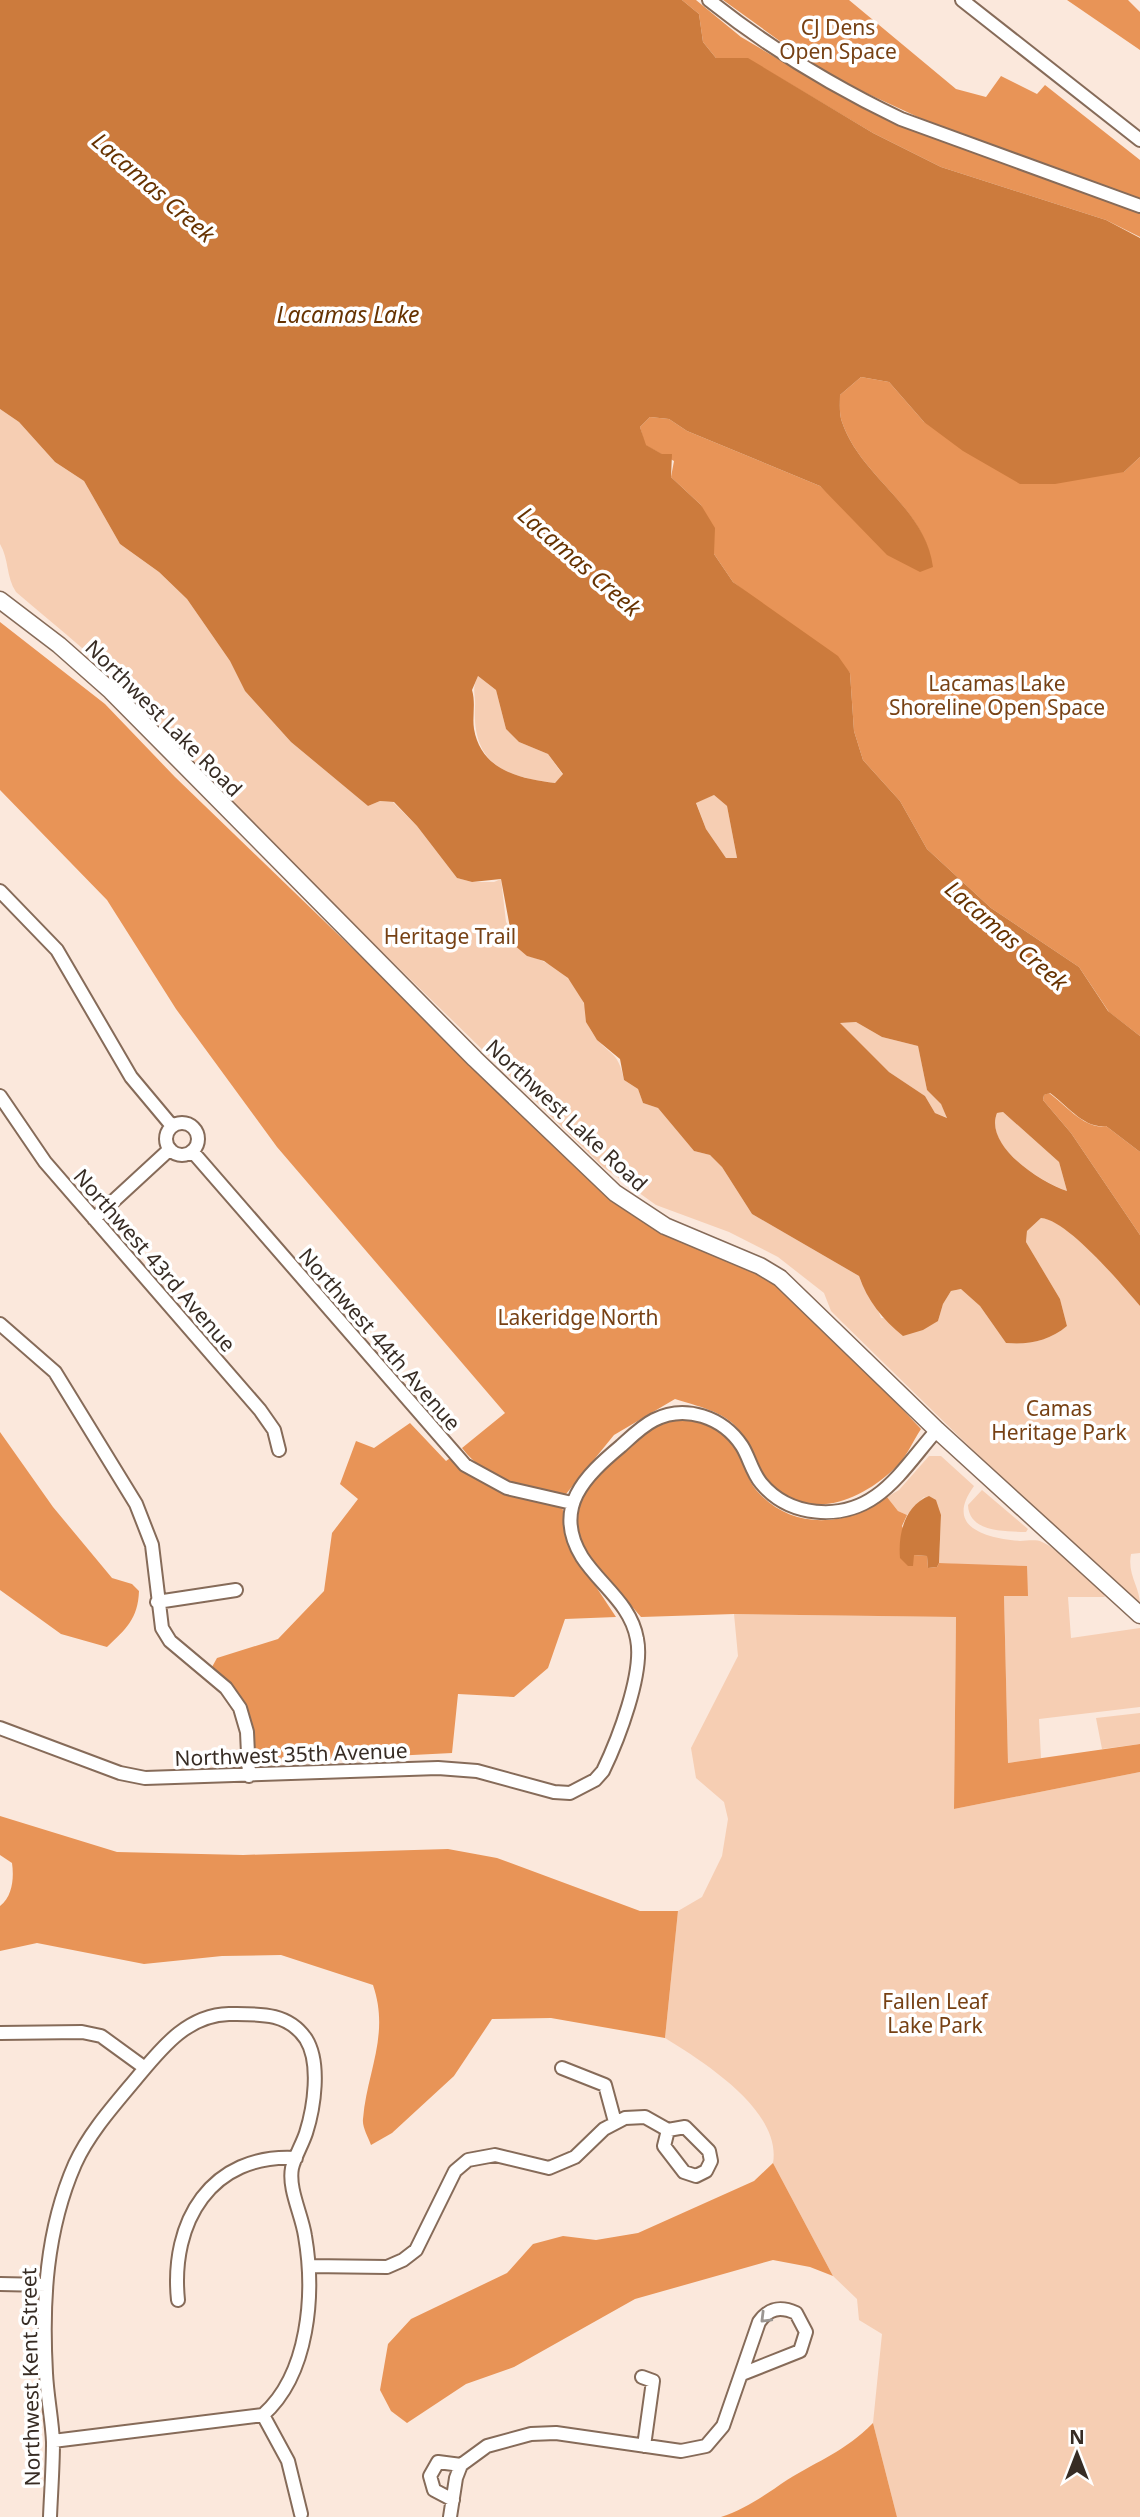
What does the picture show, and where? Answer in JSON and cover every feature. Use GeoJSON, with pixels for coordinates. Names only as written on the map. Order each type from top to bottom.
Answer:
{"type":"FeatureCollection","features":[{"type":"Feature","properties":{"kind":"main road","name":"Northwest Lake Road"},"geometry":{"type":"LineString","coordinates":[[0,600],[59,645],[111,691],[436,1020],[615,1193],[665,1226],[760,1266],[780,1278],[937,1430],[1140,1615]]}},
{"type":"Feature","properties":{"kind":"street"},"geometry":{"type":"LineString","coordinates":[[709,0],[780,53],[866,102],[912,123],[1140,206]]}},
{"type":"Feature","properties":{"kind":"street"},"geometry":{"type":"LineString","coordinates":[[962,0],[1140,140]]}},
{"type":"Feature","properties":{"kind":"street","name":"Northwest 44th Avenue"},"geometry":{"type":"LineString","coordinates":[[0,891],[64,960],[131,1077],[172,1126],[185,1123],[195,1129],[198,1141],[192,1151],[465,1465],[507,1488],[572,1503]]}},
{"type":"Feature","properties":{"kind":"street","name":"Northwest 43rd Avenue"},"geometry":{"type":"LineString","coordinates":[[0,1096],[34,1149],[260,1410],[274,1430],[279,1450]]}},
{"type":"Feature","properties":{"kind":"street"},"geometry":{"type":"LineString","coordinates":[[172,1126],[166,1136],[170,1149],[183,1155],[192,1151]]}},
{"type":"Feature","properties":{"kind":"street"},"geometry":{"type":"LineString","coordinates":[[94,1219],[170,1149]]}},
{"type":"Feature","properties":{"kind":"street"},"geometry":{"type":"LineString","coordinates":[[0,1324],[55,1372],[136,1504],[152,1545],[162,1628],[170,1642],[226,1688],[240,1708],[247,1731],[249,1776]]}},
{"type":"Feature","properties":{"kind":"street"},"geometry":{"type":"LineString","coordinates":[[572,1503],[580,1485],[603,1461],[653,1420],[669,1415],[695,1413],[719,1423],[740,1443],[758,1479],[771,1492],[801,1509],[824,1513],[854,1508],[876,1496],[937,1430]]}},
{"type":"Feature","properties":{"kind":"street","name":"Northwest 35th Avenue"},"geometry":{"type":"LineString","coordinates":[[0,1728],[133,1776],[159,1779],[438,1768],[477,1771],[554,1793],[570,1793],[595,1780],[608,1761],[635,1678],[638,1649],[628,1613],[577,1546],[571,1525],[572,1503]]}},
{"type":"Feature","properties":{"kind":"street"},"geometry":{"type":"LineString","coordinates":[[157,1602],[236,1590]]}},
{"type":"Feature","properties":{"kind":"street","name":"Northwest Kent Street"},"geometry":{"type":"LineString","coordinates":[[50,2517],[53,2441],[46,2373],[46,2285],[50,2239],[75,2163],[92,2134],[145,2068],[173,2038],[199,2018],[218,2014],[264,2014],[295,2026],[307,2041],[312,2056],[312,2109],[296,2158]]}},
{"type":"Feature","properties":{"kind":"street"},"geometry":{"type":"LineString","coordinates":[[0,2033],[82,2032],[101,2036],[145,2068]]}},
{"type":"Feature","properties":{"kind":"street"},"geometry":{"type":"LineString","coordinates":[[562,2068],[605,2085],[615,2122]]}},
{"type":"Feature","properties":{"kind":"street"},"geometry":{"type":"LineString","coordinates":[[309,2266],[395,2264],[416,2250],[455,2171],[468,2160],[495,2155],[532,2166],[558,2166],[575,2158],[615,2122],[640,2116],[668,2130]]}},
{"type":"Feature","properties":{"kind":"street"},"geometry":{"type":"LineString","coordinates":[[53,2441],[263,2415],[286,2389],[298,2358],[306,2325],[309,2266],[292,2170],[296,2158],[251,2161],[232,2170],[212,2186],[185,2224],[175,2274],[178,2301]]}},
{"type":"Feature","properties":{"kind":"street"},"geometry":{"type":"LineString","coordinates":[[0,2284],[46,2285]]}},
{"type":"Feature","properties":{"kind":"street"},"geometry":{"type":"LineString","coordinates":[[450,2517],[461,2465],[487,2446],[539,2432],[689,2451],[706,2446],[723,2426],[754,2331],[765,2314],[780,2309],[796,2313],[804,2323],[806,2332],[800,2351],[741,2374]]}},
{"type":"Feature","properties":{"kind":"street"},"geometry":{"type":"LineString","coordinates":[[642,2377],[653,2381],[644,2445]]}},
{"type":"Feature","properties":{"kind":"street"},"geometry":{"type":"LineString","coordinates":[[263,2415],[288,2461],[301,2514]]}},
{"type":"Feature","properties":{"kind":"street"},"geometry":{"type":"LineString","coordinates":[[453,2500],[434,2490],[430,2476],[438,2462],[461,2465]]}},
{"type":"Feature","properties":{"kind":"green space"},"geometry":{"type":"Polygon","coordinates":[[[682,0],[696,0],[741,37],[844,98],[902,126],[1140,212],[1140,237],[1106,220],[941,167],[873,133],[748,59],[716,58],[703,42],[699,14],[682,0]]]}},
{"type":"Feature","properties":{"kind":"green space","name":"CJ Dens Open Space"},"geometry":{"type":"Polygon","coordinates":[[[723,0],[849,0],[956,89],[986,97],[1001,76],[1037,94],[1045,85],[1140,160],[1140,203],[959,136],[827,75],[723,0]]]}},
{"type":"Feature","properties":{"kind":"green space"},"geometry":{"type":"Polygon","coordinates":[[[1067,0],[1128,0],[1140,12],[1140,50],[1067,0]]]}},
{"type":"Feature","properties":{"kind":"green space","name":"Lacamas Lake Shoreline Open Space"},"geometry":{"type":"Polygon","coordinates":[[[861,377],[889,382],[924,422],[1124,472],[1140,457],[1140,1036],[1109,1012],[1079,967],[991,908],[927,849],[900,801],[863,760],[854,731],[850,673],[733,582],[714,554],[712,537],[701,505],[671,477],[674,461],[645,445],[640,427],[650,417],[669,419],[687,431],[820,486],[841,505],[932,567],[918,526],[863,460],[842,422],[840,395],[861,377]]]}},
{"type":"Feature","properties":{"kind":"green space","name":"Heritage Trail"},"geometry":{"type":"Polygon","coordinates":[[[0,409],[19,422],[55,462],[84,481],[120,544],[159,572],[187,599],[230,661],[245,691],[291,742],[368,806],[380,801],[393,802],[417,826],[457,878],[472,882],[494,882],[501,879],[506,922],[527,956],[546,962],[570,981],[582,998],[590,1029],[619,1062],[624,1080],[638,1089],[643,1103],[658,1108],[694,1151],[710,1155],[722,1167],[752,1214],[859,1276],[881,1318],[938,1321],[943,1304],[951,1291],[962,1289],[980,1306],[1006,1343],[1038,1341],[1067,1326],[1060,1299],[1026,1242],[1027,1231],[1041,1218],[1053,1221],[1095,1254],[1140,1306],[1140,1553],[1131,1554],[1130,1561],[1140,1605],[1031,1507],[843,1323],[831,1311],[824,1293],[778,1257],[729,1232],[656,1205],[603,1167],[258,831],[111,674],[16,592],[0,544],[0,409]]]}},
{"type":"Feature","properties":{"kind":"green space","name":"Lakeridge North"},"geometry":{"type":"Polygon","coordinates":[[[0,622],[105,704],[175,777],[528,1118],[566,1158],[648,1222],[775,1280],[819,1321],[921,1429],[898,1465],[880,1481],[848,1499],[814,1504],[798,1501],[782,1493],[767,1480],[742,1435],[732,1423],[709,1410],[675,1399],[614,1435],[566,1494],[509,1482],[484,1469],[472,1459],[462,1448],[505,1413],[277,1147],[176,1009],[107,900],[0,790],[0,622]]]}},
{"type":"Feature","properties":{"kind":"green space"},"geometry":{"type":"Polygon","coordinates":[[[478,676],[496,690],[506,729],[519,742],[548,754],[563,775],[555,783],[521,777],[495,764],[486,755],[479,742],[476,726],[474,689],[478,676]]]}},
{"type":"Feature","properties":{"kind":"green space"},"geometry":{"type":"Polygon","coordinates":[[[714,795],[727,806],[737,858],[726,858],[706,829],[696,802],[714,795]]]}},
{"type":"Feature","properties":{"kind":"green space"},"geometry":{"type":"Polygon","coordinates":[[[856,1022],[882,1037],[918,1046],[927,1090],[941,1104],[948,1118],[935,1113],[925,1096],[889,1072],[839,1023],[856,1022]]]}},
{"type":"Feature","properties":{"kind":"green space"},"geometry":{"type":"Polygon","coordinates":[[[1049,1093],[1076,1116],[1091,1124],[1106,1126],[1140,1152],[1140,1235],[1071,1133],[1043,1100],[1044,1095],[1049,1093]]]}},
{"type":"Feature","properties":{"kind":"green space"},"geometry":{"type":"Polygon","coordinates":[[[1003,1112],[1059,1162],[1067,1191],[1029,1171],[1006,1150],[995,1125],[997,1113],[1003,1112]]]}},
{"type":"Feature","properties":{"kind":"green space"},"geometry":{"type":"Polygon","coordinates":[[[673,1417],[704,1422],[725,1432],[735,1444],[757,1491],[786,1513],[820,1520],[838,1519],[871,1507],[887,1497],[898,1511],[907,1515],[902,1526],[914,1555],[927,1556],[928,1568],[937,1567],[939,1563],[1027,1566],[1028,1596],[1004,1596],[1008,1763],[1140,1744],[1140,1772],[954,1809],[956,1617],[734,1614],[641,1617],[582,1549],[577,1527],[579,1506],[587,1486],[616,1451],[654,1425],[673,1417]]]}},
{"type":"Feature","properties":{"kind":"green space"},"geometry":{"type":"Polygon","coordinates":[[[410,1423],[446,1461],[453,1456],[491,1485],[515,1496],[562,1505],[569,1546],[616,1617],[565,1619],[548,1668],[514,1697],[458,1694],[452,1753],[255,1763],[252,1732],[246,1710],[234,1690],[212,1667],[217,1658],[278,1639],[324,1591],[332,1533],[358,1499],[340,1484],[356,1441],[374,1448],[410,1423]]]}},
{"type":"Feature","properties":{"kind":"green space"},"geometry":{"type":"Polygon","coordinates":[[[0,1432],[53,1507],[112,1578],[132,1584],[139,1591],[130,1623],[107,1647],[61,1634],[0,1590],[0,1432]]]}},
{"type":"Feature","properties":{"kind":"green space"},"geometry":{"type":"Polygon","coordinates":[[[929,1456],[941,1456],[974,1486],[966,1500],[964,1511],[966,1521],[973,1528],[994,1537],[1042,1542],[1064,1557],[1102,1591],[1105,1597],[1068,1597],[1071,1638],[1140,1628],[1140,1707],[1039,1719],[1041,1758],[1008,1763],[1004,1596],[956,1564],[939,1563],[941,1515],[924,1497],[907,1515],[898,1511],[887,1497],[899,1490],[929,1456]]]}},
{"type":"Feature","properties":{"kind":"green space"},"geometry":{"type":"Polygon","coordinates":[[[982,1490],[1028,1529],[1026,1532],[990,1529],[975,1521],[968,1505],[982,1490]]]}},
{"type":"Feature","properties":{"kind":"green space","name":"Fallen Leaf Lake Park"},"geometry":{"type":"Polygon","coordinates":[[[734,1614],[956,1617],[954,1809],[1140,1772],[1140,2517],[897,2517],[873,2423],[882,2334],[859,2320],[857,2299],[833,2276],[773,2163],[773,2144],[753,2107],[719,2074],[665,2038],[678,1911],[702,1897],[722,1856],[728,1819],[724,1802],[696,1778],[691,1748],[738,1656],[734,1614]]]}},
{"type":"Feature","properties":{"kind":"green space"},"geometry":{"type":"Polygon","coordinates":[[[1140,1713],[1140,1744],[1102,1749],[1096,1718],[1140,1713]]]}},
{"type":"Feature","properties":{"kind":"green space"},"geometry":{"type":"Polygon","coordinates":[[[0,1816],[117,1852],[243,1855],[448,1849],[497,1858],[640,1911],[678,1911],[665,2038],[551,2018],[492,2019],[454,2076],[392,2133],[371,2145],[363,2122],[378,2037],[378,2003],[373,1985],[281,1955],[222,1956],[144,1964],[37,1943],[0,1951],[0,1906],[10,1892],[13,1874],[12,1863],[0,1855],[0,1816]]]}},
{"type":"Feature","properties":{"kind":"green space"},"geometry":{"type":"Polygon","coordinates":[[[773,2163],[833,2276],[810,2267],[773,2260],[635,2299],[514,2367],[466,2384],[407,2423],[391,2411],[380,2390],[388,2344],[411,2319],[507,2273],[533,2244],[563,2236],[596,2240],[638,2233],[754,2181],[773,2163]]]}},
{"type":"Feature","properties":{"kind":"green space"},"geometry":{"type":"Polygon","coordinates":[[[873,2423],[897,2517],[721,2517],[747,2506],[842,2448],[873,2423]]]}},
{"type":"Feature","properties":{"kind":"water","name":"Lacamas Lake"},"geometry":{"type":"Polygon","coordinates":[[[0,0],[682,0],[699,14],[703,42],[716,58],[748,58],[873,133],[941,167],[1106,220],[1140,238],[1140,457],[1124,472],[1055,484],[1020,484],[963,451],[924,422],[889,382],[861,377],[840,395],[841,419],[851,442],[863,460],[906,509],[928,546],[933,567],[920,572],[887,555],[820,486],[687,431],[669,419],[650,417],[640,427],[646,445],[662,454],[672,454],[671,477],[701,505],[715,528],[714,554],[733,582],[838,656],[850,673],[854,731],[863,760],[900,801],[927,849],[991,908],[1079,967],[1108,1011],[1140,1036],[1140,1152],[1106,1126],[1090,1124],[1083,1120],[1050,1093],[1044,1095],[1043,1100],[1071,1133],[1140,1235],[1140,1306],[1079,1241],[1052,1221],[1041,1218],[1027,1231],[1026,1242],[1060,1299],[1067,1326],[1038,1341],[1006,1343],[980,1306],[961,1289],[951,1291],[943,1304],[938,1321],[923,1330],[903,1336],[876,1309],[859,1276],[752,1214],[722,1167],[710,1155],[694,1151],[658,1108],[643,1103],[638,1089],[624,1080],[620,1059],[597,1040],[586,1022],[584,1003],[568,978],[544,961],[527,956],[513,944],[501,879],[472,882],[457,878],[417,826],[394,802],[380,801],[368,806],[291,742],[245,691],[230,661],[187,599],[159,572],[120,544],[84,481],[55,462],[19,422],[0,409],[0,0]],[[478,676],[472,690],[474,729],[478,743],[493,763],[516,775],[555,783],[563,774],[548,754],[519,742],[506,729],[496,690],[478,676]],[[714,795],[696,803],[706,829],[726,858],[737,858],[727,806],[714,795]],[[856,1022],[840,1023],[889,1072],[925,1096],[935,1113],[947,1118],[941,1104],[927,1090],[918,1046],[882,1037],[856,1022]],[[1003,1112],[997,1113],[995,1125],[1006,1149],[1042,1180],[1067,1191],[1059,1162],[1003,1112]]]}},
{"type":"Feature","properties":{"kind":"water"},"geometry":{"type":"Polygon","coordinates":[[[929,1496],[936,1500],[941,1515],[939,1563],[937,1567],[928,1568],[927,1556],[914,1555],[913,1566],[908,1566],[900,1558],[904,1522],[914,1507],[929,1496]]]}},
{"type":"Feature","properties":{"kind":"water label","name":"Lacamas Creek"},"geometry":{"type":"Point","coordinates":[154,187]}},
{"type":"Feature","properties":{"kind":"water label","name":"Lacamas Creek"},"geometry":{"type":"Point","coordinates":[580,561]}},
{"type":"Feature","properties":{"kind":"water label","name":"Lacamas Creek"},"geometry":{"type":"Point","coordinates":[1007,935]}},
{"type":"Feature","properties":{"kind":"park label","name":"Camas Heritage Park"},"geometry":{"type":"Point","coordinates":[1059,1420]}}]}
